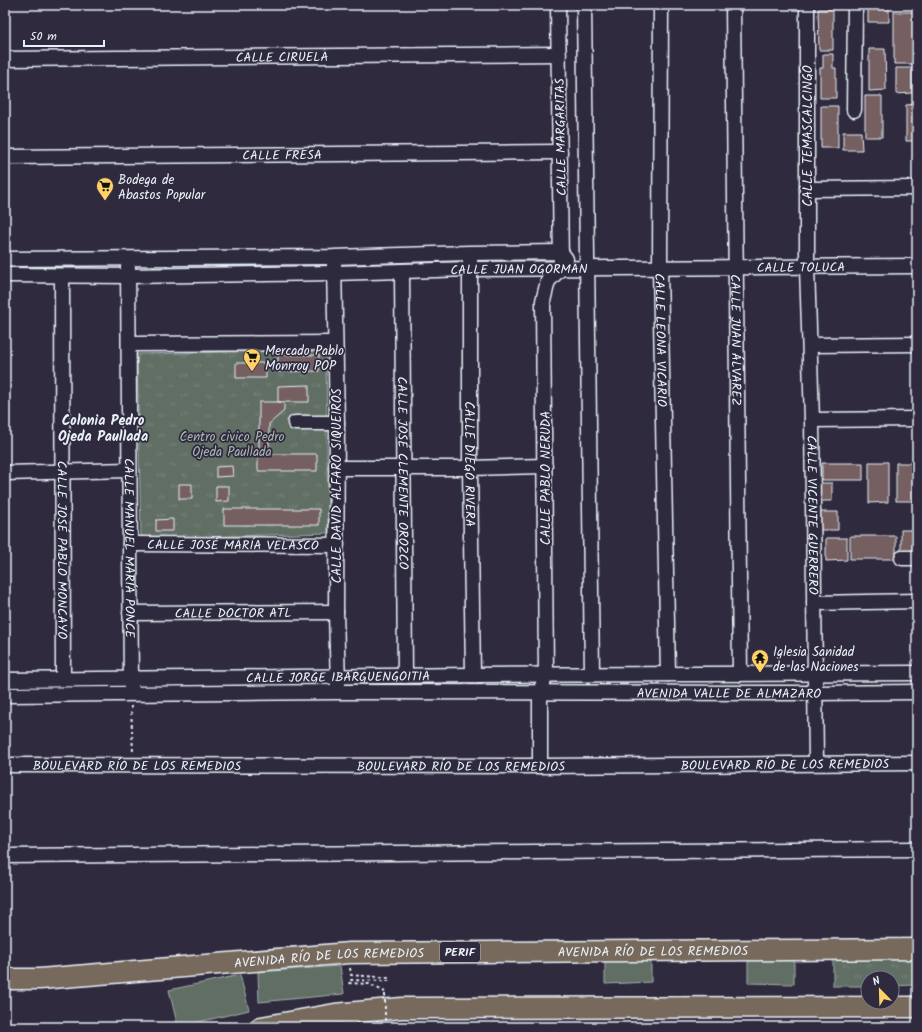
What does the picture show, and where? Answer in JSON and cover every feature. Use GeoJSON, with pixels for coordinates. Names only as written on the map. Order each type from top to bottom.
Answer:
{"type":"FeatureCollection","features":[{"type":"Feature","properties":{"kind":"highway","name":"AVENIDA RÍO DE LOS REMEDIOS"},"geometry":{"type":"LineString","coordinates":[[5,979],[48,978],[349,953],[917,949]]}},
{"type":"Feature","properties":{"kind":"highway"},"geometry":{"type":"LineString","coordinates":[[261,1027],[281,1023],[349,1020],[402,1008],[917,1007]]}},
{"type":"Feature","properties":{"kind":"street","name":"CALLE MARGARITAS"},"geometry":{"type":"LineString","coordinates":[[558,5],[561,268]]}},
{"type":"Feature","properties":{"kind":"street","name":"CALLE MARGARITAS"},"geometry":{"type":"LineString","coordinates":[[584,5],[588,268]]}},
{"type":"Feature","properties":{"kind":"street","name":"CALLE LEONA VICARIO"},"geometry":{"type":"LineString","coordinates":[[660,5],[660,268],[668,674]]}},
{"type":"Feature","properties":{"kind":"street","name":"CALLE JUAN ÁLVAREZ"},"geometry":{"type":"LineString","coordinates":[[733,5],[734,266],[740,674]]}},
{"type":"Feature","properties":{"kind":"street","name":"CALLE TEMASCALCINGO"},"geometry":{"type":"LineString","coordinates":[[806,5],[807,267]]}},
{"type":"Feature","properties":{"kind":"street"},"geometry":{"type":"LineString","coordinates":[[854,110],[855,5]]}},
{"type":"Feature","properties":{"kind":"street","name":"CALLE CIRUELA"},"geometry":{"type":"LineString","coordinates":[[5,59],[559,54]]}},
{"type":"Feature","properties":{"kind":"street","name":"CALLE FRESA"},"geometry":{"type":"LineString","coordinates":[[5,157],[560,152]]}},
{"type":"Feature","properties":{"kind":"street"},"geometry":{"type":"LineString","coordinates":[[807,189],[917,188]]}},
{"type":"Feature","properties":{"kind":"street","name":"CALLE JUAN OGORMAN"},"geometry":{"type":"LineString","coordinates":[[5,259],[333,257],[561,252],[566,259],[574,264],[588,268]]}},
{"type":"Feature","properties":{"kind":"street","name":"CALLE DIEGO RIVERA"},"geometry":{"type":"LineString","coordinates":[[469,253],[473,675]]}},
{"type":"Feature","properties":{"kind":"street","name":"CALLE DAVID ALFARO SIQUEIROS"},"geometry":{"type":"LineString","coordinates":[[333,257],[337,423],[336,612],[338,692]]}},
{"type":"Feature","properties":{"kind":"street","name":"CALLE MANUEL MARÍA PONCE"},"geometry":{"type":"LineString","coordinates":[[128,259],[131,693]]}},
{"type":"Feature","properties":{"kind":"street","name":"CALLE TOLUCA"},"geometry":{"type":"LineString","coordinates":[[588,268],[917,266]]}},
{"type":"Feature","properties":{"kind":"street","name":"CALLE VICENTE GUERRERO"},"geometry":{"type":"LineString","coordinates":[[807,267],[812,420],[816,763]]}},
{"type":"Feature","properties":{"kind":"street","name":"CALLE PABLO NERUDA"},"geometry":{"type":"LineString","coordinates":[[540,766],[540,692],[546,675],[544,302],[548,281],[561,268]]}},
{"type":"Feature","properties":{"kind":"street","name":"CALLE JUAN OGORMAN"},"geometry":{"type":"LineString","coordinates":[[5,275],[128,276],[588,268]]}},
{"type":"Feature","properties":{"kind":"street"},"geometry":{"type":"LineString","coordinates":[[588,268],[592,674]]}},
{"type":"Feature","properties":{"kind":"street","name":"CALLE JOSÉ CLEMENTE OROZCO"},"geometry":{"type":"LineString","coordinates":[[402,271],[405,676]]}},
{"type":"Feature","properties":{"kind":"street","name":"CALLE JOSÉ PABLO MONCAYO"},"geometry":{"type":"LineString","coordinates":[[62,276],[63,679]]}},
{"type":"Feature","properties":{"kind":"street"},"geometry":{"type":"LineString","coordinates":[[129,344],[335,342]]}},
{"type":"Feature","properties":{"kind":"street"},"geometry":{"type":"LineString","coordinates":[[810,345],[917,344]]}},
{"type":"Feature","properties":{"kind":"street"},"geometry":{"type":"LineString","coordinates":[[812,420],[917,419]]}},
{"type":"Feature","properties":{"kind":"street"},"geometry":{"type":"LineString","coordinates":[[295,423],[337,423]]}},
{"type":"Feature","properties":{"kind":"street"},"geometry":{"type":"LineString","coordinates":[[336,468],[470,468],[545,466]]}},
{"type":"Feature","properties":{"kind":"street"},"geometry":{"type":"LineString","coordinates":[[5,473],[129,470]]}},
{"type":"Feature","properties":{"kind":"street","name":"CALLE JOSÉ MARÍA VELASCO"},"geometry":{"type":"LineString","coordinates":[[130,544],[336,545]]}},
{"type":"Feature","properties":{"kind":"street"},"geometry":{"type":"LineString","coordinates":[[902,558],[917,558]]}},
{"type":"Feature","properties":{"kind":"street"},"geometry":{"type":"LineString","coordinates":[[814,603],[917,601]]}},
{"type":"Feature","properties":{"kind":"street","name":"CALLE DOCTOR ATL"},"geometry":{"type":"LineString","coordinates":[[130,613],[336,612]]}},
{"type":"Feature","properties":{"kind":"street","name":"AVENIDA VALLE DE ALMAZARO"},"geometry":{"type":"LineString","coordinates":[[546,675],[917,673]]}},
{"type":"Feature","properties":{"kind":"street","name":"CALLE JORGE IBARGUENGOITIA"},"geometry":{"type":"LineString","coordinates":[[5,680],[546,675]]}},
{"type":"Feature","properties":{"kind":"street","name":"AVENIDA VALLE DE ALMAZARO"},"geometry":{"type":"LineString","coordinates":[[540,692],[917,692]]}},
{"type":"Feature","properties":{"kind":"street","name":"CALLE JORGE IBARGUENGOITIA"},"geometry":{"type":"LineString","coordinates":[[5,695],[131,693],[540,692]]}},
{"type":"Feature","properties":{"kind":"street","name":"BOULEVARD RÍO DE LOS REMEDIOS"},"geometry":{"type":"LineString","coordinates":[[5,765],[540,766],[917,763]]}},
{"type":"Feature","properties":{"kind":"street"},"geometry":{"type":"LineString","coordinates":[[5,856],[917,849]]}},
{"type":"Feature","properties":{"kind":"path"},"geometry":{"type":"LineString","coordinates":[[131,693],[134,765]]}},
{"type":"Feature","properties":{"kind":"path"},"geometry":{"type":"LineString","coordinates":[[349,953],[351,975],[389,978],[389,981],[350,980],[349,983],[369,984],[386,992],[385,1027]]}},
{"type":"Feature","properties":{"kind":"green space","name":"Centro civico Pedro Ojeda Paullada"},"geometry":{"type":"Polygon","coordinates":[[[326,350],[328,533],[141,539],[137,354],[326,350]]]}},
{"type":"Feature","properties":{"kind":"green space"},"geometry":{"type":"Polygon","coordinates":[[[833,956],[916,958],[916,985],[900,986],[900,970],[860,970],[860,986],[833,986],[833,956]]]}},
{"type":"Feature","properties":{"kind":"green space"},"geometry":{"type":"Polygon","coordinates":[[[651,958],[651,982],[605,984],[605,960],[651,958]]]}},
{"type":"Feature","properties":{"kind":"green space"},"geometry":{"type":"Polygon","coordinates":[[[748,958],[794,958],[794,984],[748,983],[748,958]]]}},
{"type":"Feature","properties":{"kind":"green space"},"geometry":{"type":"Polygon","coordinates":[[[340,966],[344,994],[259,1002],[258,972],[340,966]]]}},
{"type":"Feature","properties":{"kind":"green space"},"geometry":{"type":"Polygon","coordinates":[[[240,975],[249,1010],[178,1027],[169,990],[240,975]]]}},
{"type":"Feature","properties":{"kind":"building"},"geometry":{"type":"Polygon","coordinates":[[[868,7],[889,7],[889,22],[868,22],[868,7]]]}},
{"type":"Feature","properties":{"kind":"building"},"geometry":{"type":"Polygon","coordinates":[[[818,9],[833,9],[833,50],[819,50],[818,9]]]}},
{"type":"Feature","properties":{"kind":"building"},"geometry":{"type":"Polygon","coordinates":[[[894,12],[917,12],[917,64],[894,64],[894,12]]]}},
{"type":"Feature","properties":{"kind":"building"},"geometry":{"type":"Polygon","coordinates":[[[869,49],[885,49],[886,90],[869,91],[869,49]]]}},
{"type":"Feature","properties":{"kind":"building"},"geometry":{"type":"Polygon","coordinates":[[[823,54],[833,54],[833,68],[836,68],[836,98],[820,98],[820,68],[823,68],[823,54]]]}},
{"type":"Feature","properties":{"kind":"building"},"geometry":{"type":"Polygon","coordinates":[[[896,68],[912,68],[912,93],[896,94],[896,68]]]}},
{"type":"Feature","properties":{"kind":"building"},"geometry":{"type":"Polygon","coordinates":[[[865,96],[882,96],[882,137],[865,137],[865,96]]]}},
{"type":"Feature","properties":{"kind":"building"},"geometry":{"type":"Polygon","coordinates":[[[917,104],[917,141],[906,141],[906,105],[917,104]]]}},
{"type":"Feature","properties":{"kind":"building"},"geometry":{"type":"Polygon","coordinates":[[[821,106],[838,106],[838,148],[821,148],[821,106]]]}},
{"type":"Feature","properties":{"kind":"building"},"geometry":{"type":"Polygon","coordinates":[[[843,132],[861,132],[862,150],[843,150],[843,132]]]}},
{"type":"Feature","properties":{"kind":"building"},"geometry":{"type":"Polygon","coordinates":[[[278,355],[319,355],[319,371],[278,372],[278,355]]]}},
{"type":"Feature","properties":{"kind":"building"},"geometry":{"type":"Polygon","coordinates":[[[236,363],[266,363],[266,378],[236,378],[236,363]]]}},
{"type":"Feature","properties":{"kind":"building"},"geometry":{"type":"Polygon","coordinates":[[[309,385],[309,402],[278,402],[278,386],[309,385]]]}},
{"type":"Feature","properties":{"kind":"building"},"geometry":{"type":"Polygon","coordinates":[[[259,402],[284,402],[284,411],[269,424],[269,449],[259,450],[259,402]]]}},
{"type":"Feature","properties":{"kind":"building"},"geometry":{"type":"Polygon","coordinates":[[[258,454],[317,454],[317,471],[258,471],[258,454]]]}},
{"type":"Feature","properties":{"kind":"building"},"geometry":{"type":"Polygon","coordinates":[[[869,462],[888,462],[888,502],[869,503],[869,462]]]}},
{"type":"Feature","properties":{"kind":"building"},"geometry":{"type":"Polygon","coordinates":[[[822,463],[863,463],[863,480],[822,480],[822,463]]]}},
{"type":"Feature","properties":{"kind":"building"},"geometry":{"type":"Polygon","coordinates":[[[896,463],[917,463],[917,501],[896,501],[896,463]]]}},
{"type":"Feature","properties":{"kind":"building"},"geometry":{"type":"Polygon","coordinates":[[[232,466],[233,476],[216,477],[216,467],[232,466]]]}},
{"type":"Feature","properties":{"kind":"building"},"geometry":{"type":"Polygon","coordinates":[[[820,483],[832,483],[832,501],[820,501],[820,483]]]}},
{"type":"Feature","properties":{"kind":"building"},"geometry":{"type":"Polygon","coordinates":[[[179,484],[192,484],[192,499],[179,499],[179,484]]]}},
{"type":"Feature","properties":{"kind":"building"},"geometry":{"type":"Polygon","coordinates":[[[216,486],[229,486],[229,501],[216,502],[216,486]]]}},
{"type":"Feature","properties":{"kind":"building"},"geometry":{"type":"Polygon","coordinates":[[[224,509],[319,509],[319,525],[224,525],[224,509]]]}},
{"type":"Feature","properties":{"kind":"building"},"geometry":{"type":"Polygon","coordinates":[[[820,512],[838,512],[838,530],[820,530],[820,512]]]}},
{"type":"Feature","properties":{"kind":"building"},"geometry":{"type":"Polygon","coordinates":[[[173,519],[173,531],[156,531],[156,520],[173,519]]]}},
{"type":"Feature","properties":{"kind":"building"},"geometry":{"type":"Polygon","coordinates":[[[901,530],[917,530],[917,551],[901,551],[901,530]]]}},
{"type":"Feature","properties":{"kind":"building"},"geometry":{"type":"Polygon","coordinates":[[[850,536],[896,536],[896,559],[850,559],[850,536]]]}},
{"type":"Feature","properties":{"kind":"building"},"geometry":{"type":"Polygon","coordinates":[[[826,538],[847,538],[847,560],[826,561],[826,538]]]}},
{"type":"Feature","properties":{"kind":"place","name":"Bodega de Abastos Popular"},"geometry":{"type":"Point","coordinates":[105,201]}},
{"type":"Feature","properties":{"kind":"place","name":"Mercado Pablo Monrroy POP"},"geometry":{"type":"Point","coordinates":[252,372]}},
{"type":"Feature","properties":{"kind":"place","name":"Iglesia Sanidad de las Naciones"},"geometry":{"type":"Point","coordinates":[760,673]}},
{"type":"Feature","properties":{"kind":"district","name":"Colonia Pedro Ojeda Paullada"},"geometry":{"type":"Point","coordinates":[103,428]}}]}
